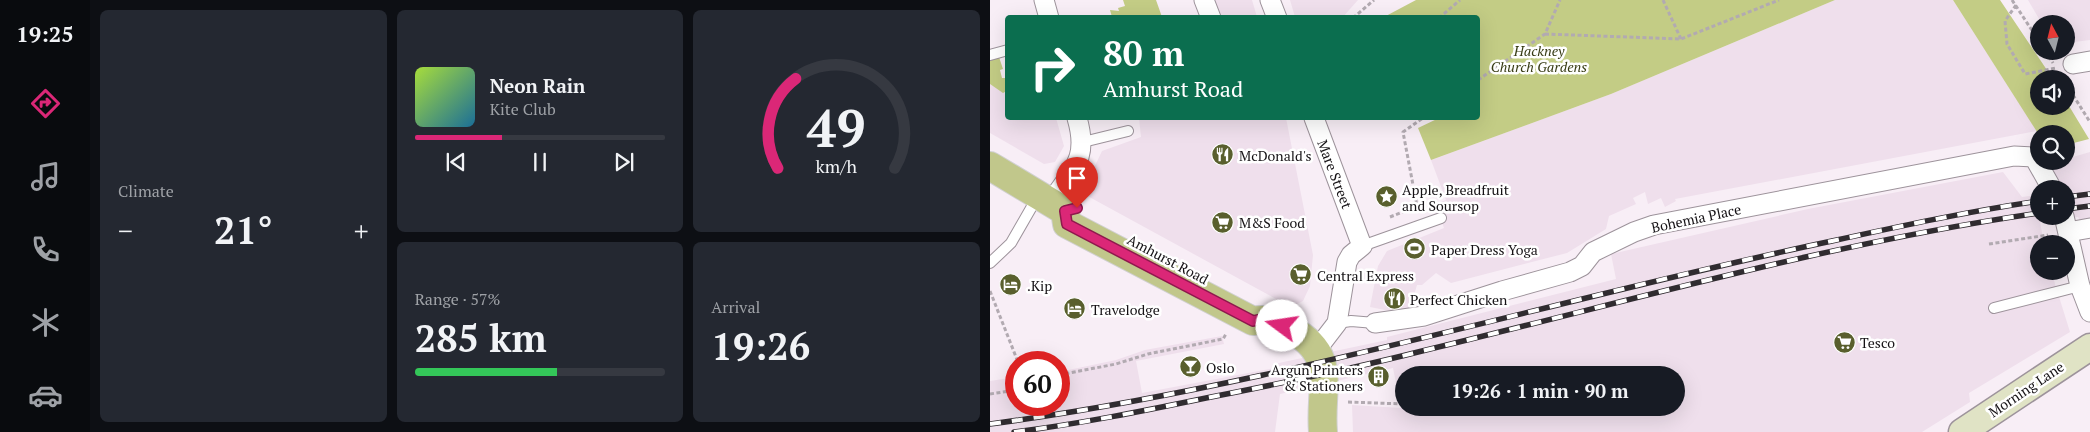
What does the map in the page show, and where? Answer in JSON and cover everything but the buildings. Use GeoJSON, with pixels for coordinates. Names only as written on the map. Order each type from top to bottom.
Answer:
{"type":"FeatureCollection","features":[{"type":"Feature","properties":{"kind":"main road","name":"Amhurst Road"},"geometry":{"type":"LineString","coordinates":[[990,166],[1052,203],[1077,208],[1263,309],[1267,318],[1308,340],[1317,349]]}},
{"type":"Feature","properties":{"kind":"main road","name":"Morning Lane"},"geometry":{"type":"LineString","coordinates":[[1962,432],[2090,347]]}},
{"type":"Feature","properties":{"kind":"main road"},"geometry":{"type":"LineString","coordinates":[[1317,349],[1323,366],[1323,432]]}},
{"type":"Feature","properties":{"kind":"street"},"geometry":{"type":"LineString","coordinates":[[1044,0],[1048,15]]}},
{"type":"Feature","properties":{"kind":"street"},"geometry":{"type":"LineString","coordinates":[[1204,0],[1210,15]]}},
{"type":"Feature","properties":{"kind":"street"},"geometry":{"type":"LineString","coordinates":[[1270,0],[1276,15]]}},
{"type":"Feature","properties":{"kind":"street"},"geometry":{"type":"LineString","coordinates":[[1052,203],[1079,160],[1083,142],[1078,120]]}},
{"type":"Feature","properties":{"kind":"street","name":"Mare Street"},"geometry":{"type":"LineString","coordinates":[[1315,120],[1360,238]]}},
{"type":"Feature","properties":{"kind":"street","name":"Bohemia Place"},"geometry":{"type":"LineString","coordinates":[[1375,323],[1424,316],[1570,272],[1582,266],[1593,252],[1634,232],[1654,225],[2014,156],[2034,157],[2047,180]]}},
{"type":"Feature","properties":{"kind":"street"},"geometry":{"type":"LineString","coordinates":[[2075,224],[2090,228]]}},
{"type":"Feature","properties":{"kind":"street"},"geometry":{"type":"LineString","coordinates":[[2067,225],[2080,286],[2090,312]]}},
{"type":"Feature","properties":{"kind":"street"},"geometry":{"type":"LineString","coordinates":[[1317,349],[1337,323],[1347,262],[1360,238]]}},
{"type":"Feature","properties":{"kind":"lane"},"geometry":{"type":"LineString","coordinates":[[990,55],[1005,51]]}},
{"type":"Feature","properties":{"kind":"lane"},"geometry":{"type":"LineString","coordinates":[[1083,142],[1128,131]]}},
{"type":"Feature","properties":{"kind":"lane"},"geometry":{"type":"LineString","coordinates":[[990,264],[1052,203]]}},
{"type":"Feature","properties":{"kind":"lane"},"geometry":{"type":"LineString","coordinates":[[1360,238],[1441,218]]}},
{"type":"Feature","properties":{"kind":"lane"},"geometry":{"type":"LineString","coordinates":[[1994,308],[2080,286]]}},
{"type":"Feature","properties":{"kind":"lane","name":"Bohemia Place"},"geometry":{"type":"LineString","coordinates":[[1337,323],[1350,321],[1375,323]]}},
{"type":"Feature","properties":{"kind":"path"},"geometry":{"type":"LineString","coordinates":[[1357,15],[1374,0]]}},
{"type":"Feature","properties":{"kind":"path"},"geometry":{"type":"LineString","coordinates":[[1442,15],[1460,0]]}},
{"type":"Feature","properties":{"kind":"path"},"geometry":{"type":"LineString","coordinates":[[1480,79],[1545,34],[1560,0]]}},
{"type":"Feature","properties":{"kind":"path"},"geometry":{"type":"LineString","coordinates":[[1662,0],[1681,39]]}},
{"type":"Feature","properties":{"kind":"path"},"geometry":{"type":"LineString","coordinates":[[1545,34],[1681,39],[1779,0]]}},
{"type":"Feature","properties":{"kind":"path"},"geometry":{"type":"LineString","coordinates":[[2012,0],[2030,27]]}},
{"type":"Feature","properties":{"kind":"path"},"geometry":{"type":"LineString","coordinates":[[2016,5],[2005,21],[2007,44],[2025,74],[2073,64]]}},
{"type":"Feature","properties":{"kind":"path"},"geometry":{"type":"LineString","coordinates":[[2075,98],[2090,122]]}},
{"type":"Feature","properties":{"kind":"path"},"geometry":{"type":"LineString","coordinates":[[1360,238],[1417,206],[1402,132],[1420,120]]}},
{"type":"Feature","properties":{"kind":"path"},"geometry":{"type":"LineString","coordinates":[[1990,244],[2030,238]]}},
{"type":"Feature","properties":{"kind":"path"},"geometry":{"type":"LineString","coordinates":[[990,291],[1014,351]]}},
{"type":"Feature","properties":{"kind":"path"},"geometry":{"type":"LineString","coordinates":[[1070,373],[1116,364],[1148,354],[1223,339]]}},
{"type":"Feature","properties":{"kind":"path"},"geometry":{"type":"LineString","coordinates":[[990,394],[1005,392]]}},
{"type":"Feature","properties":{"kind":"path"},"geometry":{"type":"LineString","coordinates":[[1348,402],[1395,404]]}},
{"type":"Feature","properties":{"kind":"shaded area"},"geometry":{"type":"Polygon","coordinates":[[[1210,0],[1252,0],[1256,15],[1214,15],[1210,0]]]}},
{"type":"Feature","properties":{"kind":"shaded area"},"geometry":{"type":"Polygon","coordinates":[[[1290,0],[1358,0],[1345,15],[1294,15],[1290,0]]]}},
{"type":"Feature","properties":{"kind":"shaded area"},"geometry":{"type":"Polygon","coordinates":[[[1835,0],[1953,0],[2033,125],[2030,125],[2030,132],[1675,199],[1676,201],[1665,207],[1661,198],[1648,204],[1645,192],[1633,198],[1636,204],[1609,216],[1606,229],[1567,253],[1451,283],[1436,273],[1422,285],[1417,285],[1415,292],[1418,305],[1395,312],[1370,307],[1378,266],[1387,251],[1444,228],[1435,204],[1446,200],[1431,160],[1611,94],[1835,0]]]}},
{"type":"Feature","properties":{"kind":"shaded area"},"geometry":{"type":"Polygon","coordinates":[[[2028,0],[2090,0],[2090,40],[2075,42],[2075,15],[2037,15],[2028,0]]]}},
{"type":"Feature","properties":{"kind":"shaded area"},"geometry":{"type":"Polygon","coordinates":[[[990,84],[1005,93],[1005,120],[1057,120],[1064,146],[1055,162],[1044,164],[990,133],[990,84]]]}},
{"type":"Feature","properties":{"kind":"shaded area"},"geometry":{"type":"Polygon","coordinates":[[[1139,120],[1286,120],[1313,255],[1310,286],[1303,301],[1293,306],[1287,305],[1082,193],[1102,151],[1141,137],[1139,120]]]}},
{"type":"Feature","properties":{"kind":"shaded area"},"geometry":{"type":"Polygon","coordinates":[[[2090,152],[2090,221],[2081,222],[2078,217],[2075,217],[2075,180],[2057,180],[2051,170],[2075,170],[2075,156],[2090,152]]]}},
{"type":"Feature","properties":{"kind":"shaded area"},"geometry":{"type":"Polygon","coordinates":[[[2003,172],[2022,197],[2030,196],[2030,225],[2041,225],[2042,235],[2030,235],[2030,280],[2054,280],[2070,332],[1969,393],[1970,402],[1922,432],[1353,432],[1352,405],[1395,408],[1395,416],[1685,416],[1685,366],[1395,366],[1395,378],[1393,368],[1280,394],[1275,432],[990,432],[990,381],[1005,379],[1005,416],[1070,416],[1070,370],[1116,360],[1145,350],[1222,336],[1224,344],[1136,361],[1142,393],[1275,368],[1274,364],[1387,340],[1387,337],[1616,279],[1611,254],[1808,209],[2003,172]]]}},
{"type":"Feature","properties":{"kind":"green space"},"geometry":{"type":"Polygon","coordinates":[[[1123,0],[1156,0],[1161,15],[1111,15],[1110,10],[1119,11],[1118,8],[1125,6],[1123,0]]]}},
{"type":"Feature","properties":{"kind":"green space","name":"Hackney Church Gardens"},"geometry":{"type":"Polygon","coordinates":[[[1416,0],[1835,0],[1611,94],[1431,160],[1418,128],[1435,120],[1480,120],[1480,15],[1388,15],[1416,0]]]}},
{"type":"Feature","properties":{"kind":"green space"},"geometry":{"type":"Polygon","coordinates":[[[1953,0],[2000,0],[2030,45],[2030,60],[2040,60],[2047,70],[2030,70],[2030,115],[2074,115],[2089,139],[2075,143],[2075,125],[2033,125],[1953,0]]]}},
{"type":"Feature","properties":{"kind":"green space"},"geometry":{"type":"Polygon","coordinates":[[[999,57],[1003,69],[1000,70],[1002,78],[1005,78],[1005,92],[1003,93],[990,84],[990,60],[999,57]]]}},
{"type":"Feature","properties":{"kind":"railway"},"geometry":{"type":"LineString","coordinates":[[2075,196],[2090,194]]}},
{"type":"Feature","properties":{"kind":"railway"},"geometry":{"type":"LineString","coordinates":[[990,424],[1097,408],[1203,388],[1308,365],[1727,264],[1936,219],[2030,202]]}},
{"type":"Feature","properties":{"kind":"railway"},"geometry":{"type":"LineString","coordinates":[[2075,208],[2090,206]]}},
{"type":"Feature","properties":{"kind":"railway"},"geometry":{"type":"LineString","coordinates":[[1014,432],[1111,417],[1314,376],[1395,358],[1806,257],[1883,240],[2030,214]]}},
{"type":"Feature","properties":{"kind":"place","name":"McDonald's"},"geometry":{"type":"Point","coordinates":[1223,155]}},
{"type":"Feature","properties":{"kind":"place","name":"Apple, Breadfruit and Soursop"},"geometry":{"type":"Point","coordinates":[1386,197]}},
{"type":"Feature","properties":{"kind":"place","name":"M&S Food"},"geometry":{"type":"Point","coordinates":[1223,222]}},
{"type":"Feature","properties":{"kind":"place","name":"Paper Dress Yoga"},"geometry":{"type":"Point","coordinates":[1415,249]}},
{"type":"Feature","properties":{"kind":"place","name":"Central Express"},"geometry":{"type":"Point","coordinates":[1301,275]}},
{"type":"Feature","properties":{"kind":"place","name":".Kip"},"geometry":{"type":"Point","coordinates":[1011,285]}},
{"type":"Feature","properties":{"kind":"place","name":"Perfect Chicken"},"geometry":{"type":"Point","coordinates":[1394,299]}},
{"type":"Feature","properties":{"kind":"place","name":"Travelodge"},"geometry":{"type":"Point","coordinates":[1075,309]}},
{"type":"Feature","properties":{"kind":"place","name":"Tesco"},"geometry":{"type":"Point","coordinates":[1844,342]}},
{"type":"Feature","properties":{"kind":"place","name":"Oslo"},"geometry":{"type":"Point","coordinates":[1190,367]}},
{"type":"Feature","properties":{"kind":"place","name":"Argun Printers & Stationers"},"geometry":{"type":"Point","coordinates":[1379,377]}},
{"type":"Feature","properties":{"kind":"route"},"geometry":{"type":"LineString","coordinates":[[1077,208],[1065,211],[1067,224],[1253,321],[1267,318],[1282,326]]}}]}
